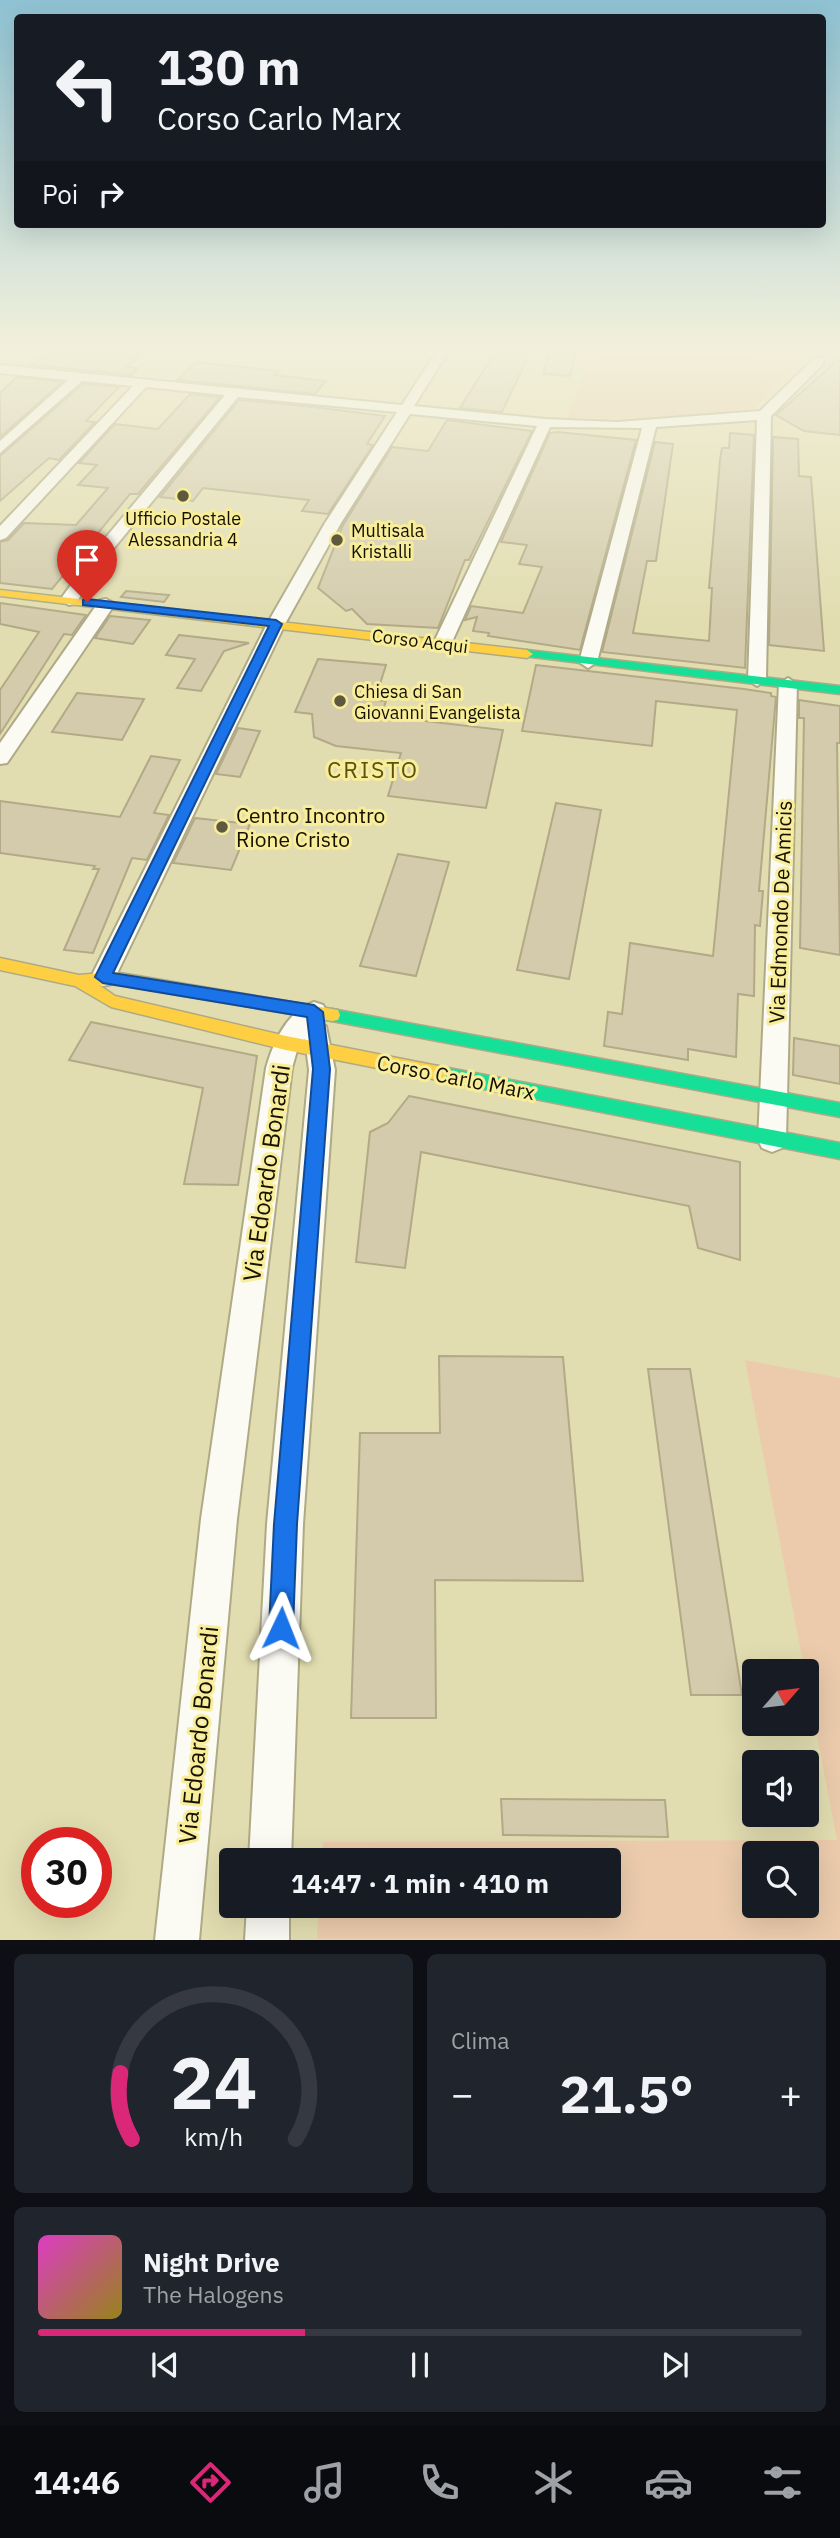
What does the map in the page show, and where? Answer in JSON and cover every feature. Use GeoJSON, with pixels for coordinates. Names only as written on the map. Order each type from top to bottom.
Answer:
{"type":"FeatureCollection","features":[{"type":"Feature","properties":{"kind":"main road","name":"Corso Acqui"},"geometry":{"type":"LineString","coordinates":[[0,593],[840,690]]}},
{"type":"Feature","properties":{"kind":"main road","name":"Corso Carlo Marx"},"geometry":{"type":"LineString","coordinates":[[0,964],[79,981],[111,1002],[286,1043],[772,1140],[840,1151]]}},
{"type":"Feature","properties":{"kind":"main road","name":"Corso Carlo Marx"},"geometry":{"type":"LineString","coordinates":[[79,981],[103,977],[314,1012],[840,1110]]}},
{"type":"Feature","properties":{"kind":"street"},"geometry":{"type":"LineString","coordinates":[[0,535],[90,440]]}},
{"type":"Feature","properties":{"kind":"street"},"geometry":{"type":"LineString","coordinates":[[69,600],[108,545],[196,440]]}},
{"type":"Feature","properties":{"kind":"street"},"geometry":{"type":"LineString","coordinates":[[103,977],[276,624],[333,523],[387,440]]}},
{"type":"Feature","properties":{"kind":"street"},"geometry":{"type":"LineString","coordinates":[[442,643],[537,440]]}},
{"type":"Feature","properties":{"kind":"street"},"geometry":{"type":"LineString","coordinates":[[588,662],[646,440]]}},
{"type":"Feature","properties":{"kind":"street"},"geometry":{"type":"LineString","coordinates":[[757,680],[763,440]]}},
{"type":"Feature","properties":{"kind":"street"},"geometry":{"type":"LineString","coordinates":[[0,758],[106,604]]}},
{"type":"Feature","properties":{"kind":"street","name":"Via Edmondo De Amicis"},"geometry":{"type":"LineString","coordinates":[[772,1140],[788,684]]}},
{"type":"Feature","properties":{"kind":"street","name":"Via Edoardo Bonardi"},"geometry":{"type":"LineString","coordinates":[[177,1940],[219,1519],[279,1068],[286,1043],[314,1012]]}},
{"type":"Feature","properties":{"kind":"street","name":"Via Edoardo Bonardi"},"geometry":{"type":"LineString","coordinates":[[272,1848],[285,1524],[321,1084],[320,1050],[314,1012]]}},
{"type":"Feature","properties":{"kind":"street"},"geometry":{"type":"LineString","coordinates":[[267,1940],[268,1918]]}},
{"type":"Feature","properties":{"kind":"shaded area"},"geometry":{"type":"Polygon","coordinates":[[[745,1360],[840,1378],[840,1939],[317,1939],[318,1918],[621,1918],[621,1848],[323,1848],[323,1842],[837,1840],[817,1736],[819,1659],[802,1659],[745,1360]]]}},
{"type":"Feature","properties":{"kind":"building"},"geometry":{"type":"Polygon","coordinates":[[[19,440],[78,440],[59,460],[49,458],[0,501],[0,456],[19,440]]]}},
{"type":"Feature","properties":{"kind":"building"},"geometry":{"type":"Polygon","coordinates":[[[101,440],[184,440],[138,494],[130,494],[52,589],[0,583],[0,542],[8,540],[24,523],[76,525],[108,488],[78,485],[97,465],[79,463],[101,440]]]}},
{"type":"Feature","properties":{"kind":"building"},"geometry":{"type":"Polygon","coordinates":[[[207,440],[370,440],[367,444],[373,445],[328,514],[302,511],[309,500],[203,488],[193,501],[160,497],[207,440]]]}},
{"type":"Feature","properties":{"kind":"building"},"geometry":{"type":"Polygon","coordinates":[[[435,440],[528,440],[469,560],[465,560],[438,628],[367,624],[352,609],[346,611],[318,588],[343,525],[392,447],[428,451],[435,440]]]}},
{"type":"Feature","properties":{"kind":"building"},"geometry":{"type":"Polygon","coordinates":[[[547,440],[636,440],[580,650],[488,636],[489,633],[473,631],[477,617],[465,620],[471,606],[523,613],[542,567],[519,564],[527,545],[501,542],[547,440]]]}},
{"type":"Feature","properties":{"kind":"building"},"geometry":{"type":"Polygon","coordinates":[[[730,440],[754,440],[745,668],[602,652],[655,442],[673,444],[656,561],[647,561],[633,633],[709,641],[712,588],[709,588],[720,460],[722,448],[729,448],[730,440]]]}},
{"type":"Feature","properties":{"kind":"building"},"geometry":{"type":"Polygon","coordinates":[[[773,440],[798,440],[799,476],[811,477],[824,651],[769,645],[773,440]]]}},
{"type":"Feature","properties":{"kind":"building"},"geometry":{"type":"Polygon","coordinates":[[[126,591],[169,595],[164,602],[121,597],[126,591]]]}},
{"type":"Feature","properties":{"kind":"building"},"geometry":{"type":"Polygon","coordinates":[[[0,603],[86,615],[72,635],[64,634],[0,734],[0,690],[39,632],[0,624],[0,603]]]}},
{"type":"Feature","properties":{"kind":"building"},"geometry":{"type":"Polygon","coordinates":[[[110,616],[150,620],[133,644],[95,638],[110,616]]]}},
{"type":"Feature","properties":{"kind":"building"},"geometry":{"type":"Polygon","coordinates":[[[179,635],[249,643],[224,651],[201,691],[177,688],[195,659],[166,655],[179,635]]]}},
{"type":"Feature","properties":{"kind":"building"},"geometry":{"type":"Polygon","coordinates":[[[318,659],[386,665],[375,700],[386,701],[381,716],[503,730],[486,808],[388,796],[401,753],[336,746],[314,737],[312,714],[295,712],[318,659]]]}},
{"type":"Feature","properties":{"kind":"building"},"geometry":{"type":"Polygon","coordinates":[[[536,665],[744,689],[771,693],[771,696],[776,697],[759,891],[763,891],[760,926],[755,925],[754,996],[738,994],[736,1057],[688,1049],[688,1060],[604,1046],[608,1012],[622,1014],[630,943],[713,956],[737,710],[656,701],[652,746],[522,731],[536,665]]]}},
{"type":"Feature","properties":{"kind":"building"},"geometry":{"type":"Polygon","coordinates":[[[77,693],[144,699],[122,740],[52,732],[77,693]]]}},
{"type":"Feature","properties":{"kind":"building"},"geometry":{"type":"Polygon","coordinates":[[[799,700],[840,706],[840,743],[837,743],[840,955],[800,948],[804,718],[799,718],[799,700]]]}},
{"type":"Feature","properties":{"kind":"building"},"geometry":{"type":"Polygon","coordinates":[[[238,728],[260,731],[240,777],[216,774],[238,728]]]}},
{"type":"Feature","properties":{"kind":"building"},"geometry":{"type":"Polygon","coordinates":[[[151,756],[180,760],[154,813],[169,815],[147,860],[132,858],[93,953],[64,950],[99,869],[93,869],[95,866],[0,853],[0,801],[120,817],[151,756]]]}},
{"type":"Feature","properties":{"kind":"building"},"geometry":{"type":"Polygon","coordinates":[[[556,803],[601,810],[569,979],[517,970],[556,803]]]}},
{"type":"Feature","properties":{"kind":"building"},"geometry":{"type":"Polygon","coordinates":[[[195,818],[250,824],[231,870],[173,863],[195,818]]]}},
{"type":"Feature","properties":{"kind":"building"},"geometry":{"type":"Polygon","coordinates":[[[398,854],[449,862],[416,976],[360,966],[398,854]]]}},
{"type":"Feature","properties":{"kind":"building"},"geometry":{"type":"Polygon","coordinates":[[[91,1022],[257,1056],[238,1185],[184,1184],[203,1088],[69,1060],[91,1022]]]}},
{"type":"Feature","properties":{"kind":"building"},"geometry":{"type":"Polygon","coordinates":[[[794,1038],[840,1046],[840,1084],[793,1075],[794,1038]]]}},
{"type":"Feature","properties":{"kind":"building"},"geometry":{"type":"Polygon","coordinates":[[[409,1096],[740,1162],[740,1260],[698,1248],[689,1206],[421,1152],[405,1268],[356,1262],[370,1132],[388,1123],[409,1096]]]}},
{"type":"Feature","properties":{"kind":"building"},"geometry":{"type":"Polygon","coordinates":[[[439,1356],[563,1357],[583,1581],[435,1580],[436,1718],[351,1718],[360,1433],[440,1433],[439,1356]]]}},
{"type":"Feature","properties":{"kind":"building"},"geometry":{"type":"Polygon","coordinates":[[[648,1369],[690,1369],[742,1695],[691,1695],[648,1369]]]}},
{"type":"Feature","properties":{"kind":"building"},"geometry":{"type":"Polygon","coordinates":[[[501,1799],[665,1800],[668,1837],[503,1835],[501,1799]]]}},
{"type":"Feature","properties":{"kind":"traffic: fast"},"geometry":{"type":"LineString","coordinates":[[527,654],[840,690]]}},
{"type":"Feature","properties":{"kind":"traffic: fast"},"geometry":{"type":"LineString","coordinates":[[332,1015],[840,1110]]}},
{"type":"Feature","properties":{"kind":"traffic: fast"},"geometry":{"type":"LineString","coordinates":[[438,1073],[840,1151]]}},
{"type":"Feature","properties":{"kind":"traffic: slow"},"geometry":{"type":"LineString","coordinates":[[0,593],[527,654]]}},
{"type":"Feature","properties":{"kind":"traffic: slow"},"geometry":{"type":"LineString","coordinates":[[0,964],[79,981],[114,978],[332,1015]]}},
{"type":"Feature","properties":{"kind":"traffic: slow"},"geometry":{"type":"LineString","coordinates":[[79,981],[111,1001],[286,1043],[438,1073]]}},
{"type":"Feature","properties":{"kind":"place","name":"Ufficio Postale Alessandria 4"},"geometry":{"type":"Point","coordinates":[183,496]}},
{"type":"Feature","properties":{"kind":"place","name":"Multisala Kristalli"},"geometry":{"type":"Point","coordinates":[337,540]}},
{"type":"Feature","properties":{"kind":"place","name":"Chiesa di San Giovanni Evangelista"},"geometry":{"type":"Point","coordinates":[340,701]}},
{"type":"Feature","properties":{"kind":"place","name":"Centro Incontro Rione Cristo"},"geometry":{"type":"Point","coordinates":[222,827]}},
{"type":"Feature","properties":{"kind":"district","name":"CRISTO"},"geometry":{"type":"Point","coordinates":[373,769]}},
{"type":"Feature","properties":{"kind":"route"},"geometry":{"type":"LineString","coordinates":[[87,602],[276,624],[103,977],[314,1012],[322,1069],[285,1524],[281,1628]]}}]}
